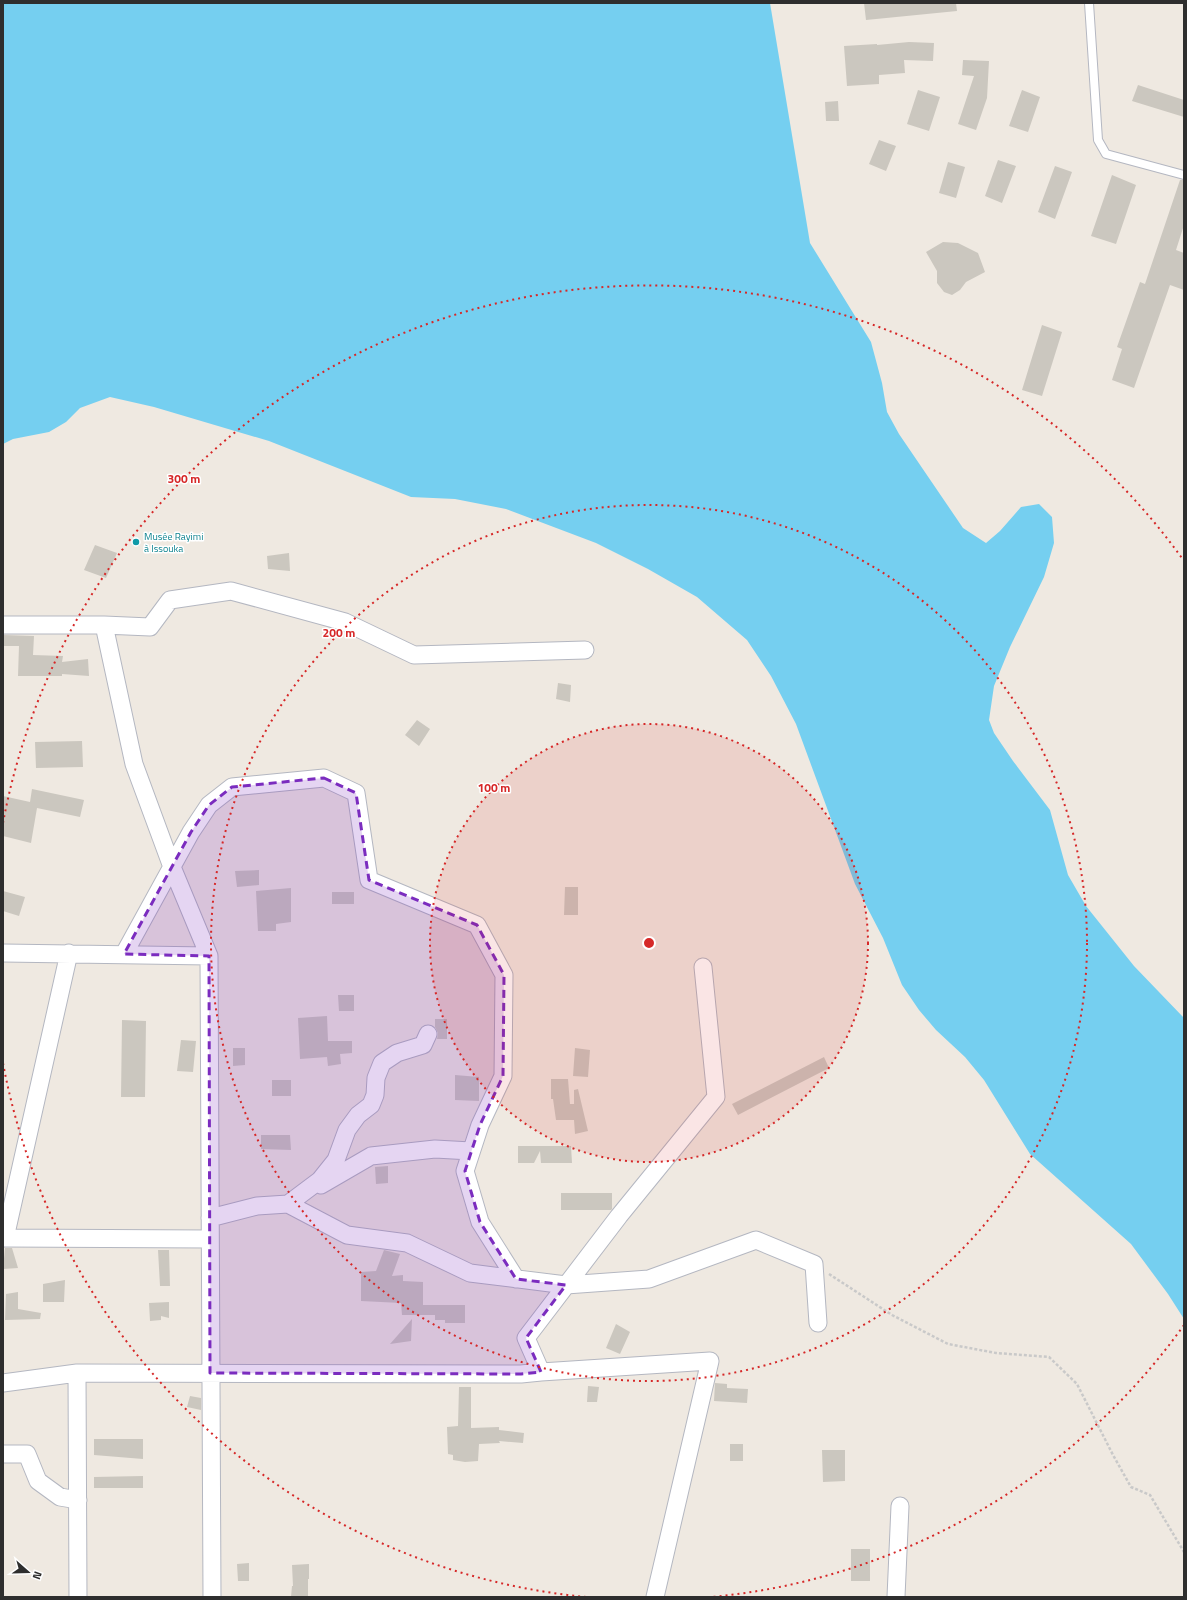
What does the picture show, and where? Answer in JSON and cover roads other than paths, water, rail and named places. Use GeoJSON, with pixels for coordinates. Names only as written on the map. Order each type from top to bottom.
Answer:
{"type":"FeatureCollection","features":[{"type":"Feature","properties":{"kind":"street"},"geometry":{"type":"LineString","coordinates":[[3,625],[104,625],[150,627],[170,600],[231,591],[345,622],[414,654],[585,650]]}},
{"type":"Feature","properties":{"kind":"street"},"geometry":{"type":"LineString","coordinates":[[104,625],[134,764],[172,867],[209,956],[212,1597]]}},
{"type":"Feature","properties":{"kind":"street"},"geometry":{"type":"LineString","coordinates":[[124,954],[191,832],[209,805],[232,787],[324,778],[356,793],[369,880],[477,925],[504,975],[503,1076],[480,1125],[465,1171],[480,1222],[516,1279]]}},
{"type":"Feature","properties":{"kind":"street"},"geometry":{"type":"LineString","coordinates":[[3,953],[209,956]]}},
{"type":"Feature","properties":{"kind":"street"},"geometry":{"type":"LineString","coordinates":[[69,953],[4,1238],[210,1239]]}},
{"type":"Feature","properties":{"kind":"street"},"geometry":{"type":"LineString","coordinates":[[541,1372],[526,1338],[619,1216],[716,1097],[703,967]]}},
{"type":"Feature","properties":{"kind":"street"},"geometry":{"type":"LineString","coordinates":[[288,1204],[320,1180],[336,1160],[347,1130],[358,1115],[371,1105],[375,1095],[376,1078],[382,1063],[397,1053],[423,1045],[428,1034]]}},
{"type":"Feature","properties":{"kind":"street"},"geometry":{"type":"LineString","coordinates":[[210,1218],[257,1206],[288,1204],[371,1156],[435,1149],[471,1151]]}},
{"type":"Feature","properties":{"kind":"street"},"geometry":{"type":"LineString","coordinates":[[288,1204],[347,1235],[407,1243],[470,1273],[566,1285],[649,1279],[756,1240],[814,1264],[818,1324]]}},
{"type":"Feature","properties":{"kind":"street"},"geometry":{"type":"LineString","coordinates":[[3,1383],[77,1373],[521,1374],[710,1361],[655,1597]]}},
{"type":"Feature","properties":{"kind":"street"},"geometry":{"type":"LineString","coordinates":[[77,1373],[78,1597]]}},
{"type":"Feature","properties":{"kind":"street"},"geometry":{"type":"LineString","coordinates":[[3,1454],[27,1454],[38,1482],[60,1497],[78,1500]]}},
{"type":"Feature","properties":{"kind":"street"},"geometry":{"type":"LineString","coordinates":[[896,1597],[900,1506]]}},
{"type":"Feature","properties":{"kind":"lane"},"geometry":{"type":"LineString","coordinates":[[1089,3],[1098,140],[1106,154],[1184,175]]}},
{"type":"Feature","properties":{"kind":"water"},"geometry":{"type":"Polygon","coordinates":[[[3,3],[770,3],[810,243],[871,342],[882,383],[887,412],[899,434],[963,528],[986,543],[1000,531],[1021,507],[1039,504],[1052,517],[1054,543],[1044,577],[1010,647],[994,686],[989,720],[994,733],[1050,810],[1068,875],[1086,906],[1134,966],[1184,1018],[1184,1319],[1168,1294],[1131,1244],[1030,1154],[984,1080],[965,1057],[936,1030],[919,1010],[902,985],[883,938],[855,884],[796,724],[771,676],[747,640],[697,597],[648,569],[596,543],[506,509],[455,499],[411,497],[269,441],[154,407],[110,397],[80,408],[66,422],[49,432],[13,439],[3,444],[3,3]]]}},
{"type":"Feature","properties":{"kind":"place","name":"Musée Rayimi à Issouka"},"geometry":{"type":"Point","coordinates":[136,542]}}]}
